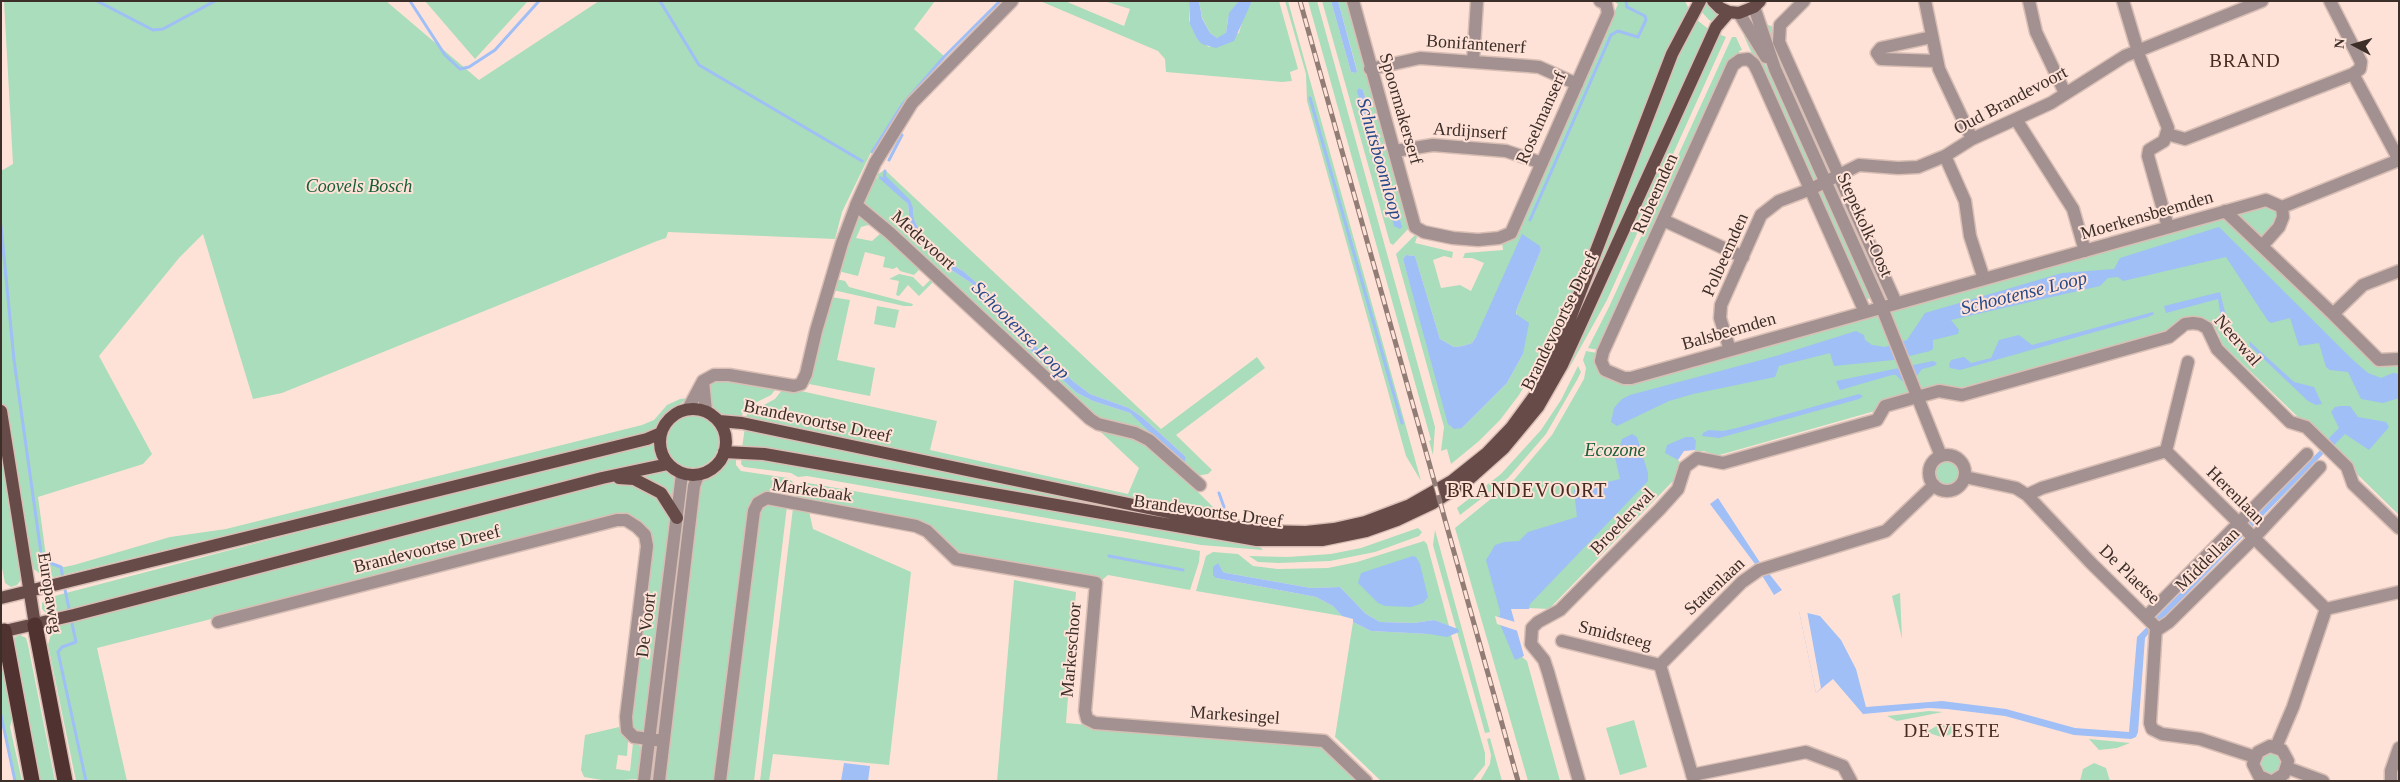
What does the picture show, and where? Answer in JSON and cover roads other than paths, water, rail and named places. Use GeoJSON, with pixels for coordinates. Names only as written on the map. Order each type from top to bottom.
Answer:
{"type":"FeatureCollection","features":[{"type":"Feature","properties":{"kind":"highway","name":"Europaweg"},"geometry":{"type":"LineString","coordinates":[[35,625],[65,781]]}},
{"type":"Feature","properties":{"kind":"highway"},"geometry":{"type":"LineString","coordinates":[[2,628],[32,781]]}},
{"type":"Feature","properties":{"kind":"main road","name":"Brandevoortse Dreef"},"geometry":{"type":"LineString","coordinates":[[719,421],[742,423],[1258,531],[1306,532],[1334,529],[1365,522],[1410,505],[1452,481],[1487,453],[1511,428],[1538,391],[1556,355],[1672,54],[1700,1]]}},
{"type":"Feature","properties":{"kind":"main road"},"geometry":{"type":"LineString","coordinates":[[1713,1],[1734,12],[1757,4]]}},
{"type":"Feature","properties":{"kind":"main road","name":"Brandevoortse Dreef"},"geometry":{"type":"LineString","coordinates":[[724,452],[764,454],[1257,540],[1322,540],[1358,533],[1397,520],[1440,499],[1480,471],[1518,434],[1538,407],[1562,365],[1716,27],[1734,12]]}},
{"type":"Feature","properties":{"kind":"main road"},"geometry":{"type":"LineString","coordinates":[[688,409],[706,411],[719,421],[726,436],[724,452],[715,466],[698,475],[682,474],[668,464],[660,449],[661,432],[671,416],[688,409]]}},
{"type":"Feature","properties":{"kind":"main road","name":"Europaweg"},"geometry":{"type":"LineString","coordinates":[[1,411],[35,625]]}},
{"type":"Feature","properties":{"kind":"main road"},"geometry":{"type":"LineString","coordinates":[[1,598],[647,439],[661,432]]}},
{"type":"Feature","properties":{"kind":"main road","name":"Brandevoortse Dreef"},"geometry":{"type":"LineString","coordinates":[[2,628],[35,625],[602,478],[668,464]]}},
{"type":"Feature","properties":{"kind":"main road"},"geometry":{"type":"LineString","coordinates":[[602,478],[634,478],[648,484],[661,492],[677,518]]}},
{"type":"Feature","properties":{"kind":"street"},"geometry":{"type":"LineString","coordinates":[[688,409],[703,380],[714,375],[729,375],[794,386],[801,384],[806,374],[816,331],[856,205],[875,163],[912,103],[1012,1]]}},
{"type":"Feature","properties":{"kind":"street","name":"Spoormakerserf"},"geometry":{"type":"LineString","coordinates":[[1353,1],[1370,69],[1416,227],[1424,232],[1452,238],[1498,238]]}},
{"type":"Feature","properties":{"kind":"street"},"geometry":{"type":"LineString","coordinates":[[1473,62],[1477,1]]}},
{"type":"Feature","properties":{"kind":"street","name":"Stepekolk-Oost"},"geometry":{"type":"LineString","coordinates":[[1804,1],[1780,26],[1779,42],[1896,303]]}},
{"type":"Feature","properties":{"kind":"street"},"geometry":{"type":"LineString","coordinates":[[1925,1],[1936,61],[1972,139]]}},
{"type":"Feature","properties":{"kind":"street"},"geometry":{"type":"LineString","coordinates":[[2029,1],[2036,32],[2065,93]]}},
{"type":"Feature","properties":{"kind":"street"},"geometry":{"type":"LineString","coordinates":[[2122,1],[2138,50],[2168,128],[2164,141],[2149,150],[2148,156],[2168,227]]}},
{"type":"Feature","properties":{"kind":"street","name":"Oud Brandevoort"},"geometry":{"type":"LineString","coordinates":[[1825,181],[1860,165],[1898,168],[1918,166],[1945,156],[1972,139],[2017,121],[2125,56],[2236,6],[2262,1]]}},
{"type":"Feature","properties":{"kind":"street"},"geometry":{"type":"LineString","coordinates":[[2167,134],[2185,139],[2353,74],[2360,68],[2361,62],[2330,1]]}},
{"type":"Feature","properties":{"kind":"street","name":"Roselmanserf"},"geometry":{"type":"LineString","coordinates":[[1498,238],[1511,233],[1608,13],[1603,3]]}},
{"type":"Feature","properties":{"kind":"street","name":"Stepekolk-Oost"},"geometry":{"type":"LineString","coordinates":[[1757,4],[1775,69],[1882,308],[1941,456]]}},
{"type":"Feature","properties":{"kind":"street","name":"Stepekolk-Oost"},"geometry":{"type":"LineString","coordinates":[[1734,12],[1775,69]]}},
{"type":"Feature","properties":{"kind":"street"},"geometry":{"type":"LineString","coordinates":[[1932,37],[1881,48],[1877,54],[1881,59],[1936,61]]}},
{"type":"Feature","properties":{"kind":"street","name":"Bonifantenerf"},"geometry":{"type":"LineString","coordinates":[[1370,69],[1412,58],[1473,62],[1539,68],[1577,84]]}},
{"type":"Feature","properties":{"kind":"street","name":"Stepekolk-Oost"},"geometry":{"type":"LineString","coordinates":[[1748,59],[1754,64],[1758,72],[1865,312]]}},
{"type":"Feature","properties":{"kind":"street","name":"Rubeemden"},"geometry":{"type":"LineString","coordinates":[[1603,352],[1733,65],[1740,60],[1748,59]]}},
{"type":"Feature","properties":{"kind":"street"},"geometry":{"type":"LineString","coordinates":[[2225,211],[2266,200],[2282,207],[2399,160],[2353,74]]}},
{"type":"Feature","properties":{"kind":"street"},"geometry":{"type":"LineString","coordinates":[[2017,121],[2073,209],[2084,251]]}},
{"type":"Feature","properties":{"kind":"street","name":"Ardijnserf"},"geometry":{"type":"LineString","coordinates":[[1395,151],[1433,145],[1506,151],[1542,163]]}},
{"type":"Feature","properties":{"kind":"street"},"geometry":{"type":"LineString","coordinates":[[1945,156],[1965,201],[1970,236],[1984,279]]}},
{"type":"Feature","properties":{"kind":"street","name":"Polbeemden"},"geometry":{"type":"LineString","coordinates":[[1730,350],[1720,318],[1721,305],[1761,215],[1780,201],[1811,189],[1825,181]]}},
{"type":"Feature","properties":{"kind":"street","name":"Medevoort"},"geometry":{"type":"LineString","coordinates":[[856,205],[890,233],[1090,419],[1098,424],[1135,433],[1149,440],[1200,485]]}},
{"type":"Feature","properties":{"kind":"street"},"geometry":{"type":"LineString","coordinates":[[2262,246],[2279,227],[2283,217],[2282,207]]}},
{"type":"Feature","properties":{"kind":"street","name":"Moerkensbeemden"},"geometry":{"type":"LineString","coordinates":[[1882,308],[2225,211],[2379,360],[2399,359]]}},
{"type":"Feature","properties":{"kind":"street"},"geometry":{"type":"LineString","coordinates":[[1663,220],[1743,257]]}},
{"type":"Feature","properties":{"kind":"street"},"geometry":{"type":"LineString","coordinates":[[2333,314],[2364,285],[2399,270]]}},
{"type":"Feature","properties":{"kind":"street","name":"Balsbeemden"},"geometry":{"type":"LineString","coordinates":[[1603,352],[1601,361],[1605,370],[1624,378],[1631,378],[1882,308]]}},
{"type":"Feature","properties":{"kind":"street","name":"Neerwal"},"geometry":{"type":"LineString","coordinates":[[1917,397],[1939,391],[1962,395],[2169,337],[2185,324],[2200,324],[2207,328],[2216,349],[2290,422],[2306,427],[2322,452],[2347,467],[2353,484],[2399,528]]}},
{"type":"Feature","properties":{"kind":"street"},"geometry":{"type":"LineString","coordinates":[[1965,477],[2016,488],[2027,495],[2042,488],[2166,451],[2188,362]]}},
{"type":"Feature","properties":{"kind":"street"},"geometry":{"type":"LineString","coordinates":[[703,380],[706,411]]}},
{"type":"Feature","properties":{"kind":"street","name":"Broederwal"},"geometry":{"type":"LineString","coordinates":[[1579,781],[1544,660],[1531,644],[1531,632],[1535,625],[1560,610],[1660,509],[1678,489],[1681,474],[1691,460],[1704,458],[1723,462],[1877,420],[1885,406],[1917,397]]}},
{"type":"Feature","properties":{"kind":"street","name":"Herenlaan"},"geometry":{"type":"LineString","coordinates":[[2166,451],[2326,609]]}},
{"type":"Feature","properties":{"kind":"street","name":"Middellaan"},"geometry":{"type":"LineString","coordinates":[[2153,624],[2322,452]]}},
{"type":"Feature","properties":{"kind":"street","name":"Middellaan"},"geometry":{"type":"LineString","coordinates":[[2153,624],[2170,622],[2245,531],[2322,452]]}},
{"type":"Feature","properties":{"kind":"street"},"geometry":{"type":"LineString","coordinates":[[1952,455],[1961,461],[1966,471],[1965,477],[1959,487],[1952,491],[1942,490],[1930,480],[1930,469],[1932,463],[1941,456],[1952,455]]}},
{"type":"Feature","properties":{"kind":"street","name":"De Voort"},"geometry":{"type":"LineString","coordinates":[[659,781],[657,740],[682,474]]}},
{"type":"Feature","properties":{"kind":"street","name":"De Voort"},"geometry":{"type":"LineString","coordinates":[[644,781],[657,740],[694,486],[698,475]]}},
{"type":"Feature","properties":{"kind":"street","name":"Statenlaan"},"geometry":{"type":"LineString","coordinates":[[1660,665],[1742,582],[1761,568],[1886,531],[1934,485]]}},
{"type":"Feature","properties":{"kind":"street","name":"De Plaetse"},"geometry":{"type":"LineString","coordinates":[[2027,495],[2091,563],[2153,624],[2150,723],[2152,730],[2162,734],[2200,739],[2255,757]]}},
{"type":"Feature","properties":{"kind":"street","name":"Markebaak"},"geometry":{"type":"LineString","coordinates":[[720,781],[754,511],[758,503],[767,498],[916,526],[927,531],[956,559],[1096,583]]}},
{"type":"Feature","properties":{"kind":"street","name":"Brandevoortse Dreef"},"geometry":{"type":"LineString","coordinates":[[218,622],[617,520],[626,520],[645,535],[647,546],[626,717],[627,730],[634,738],[657,740]]}},
{"type":"Feature","properties":{"kind":"street","name":"Markeschoor"},"geometry":{"type":"LineString","coordinates":[[1087,719],[1084,711],[1096,583]]}},
{"type":"Feature","properties":{"kind":"street"},"geometry":{"type":"LineString","coordinates":[[2276,747],[2293,707],[2326,609],[2399,592]]}},
{"type":"Feature","properties":{"kind":"street","name":"Smidsteeg"},"geometry":{"type":"LineString","coordinates":[[1562,641],[1660,665]]}},
{"type":"Feature","properties":{"kind":"street"},"geometry":{"type":"LineString","coordinates":[[1660,665],[1693,778],[1806,752],[1837,763],[1846,770],[1851,781]]}},
{"type":"Feature","properties":{"kind":"street","name":"Markesingel"},"geometry":{"type":"LineString","coordinates":[[1087,719],[1095,723],[1324,741],[1366,781]]}},
{"type":"Feature","properties":{"kind":"street"},"geometry":{"type":"LineString","coordinates":[[2276,747],[2286,755],[2288,768],[2284,774],[2268,781],[2255,771],[2255,757],[2263,748],[2276,747]]}},
{"type":"Feature","properties":{"kind":"street"},"geometry":{"type":"LineString","coordinates":[[2391,781],[2391,771],[2399,748]]}},
{"type":"Feature","properties":{"kind":"street"},"geometry":{"type":"LineString","coordinates":[[2288,768],[2323,781]]}},
{"type":"Feature","properties":{"kind":"water"},"geometry":{"type":"Polygon","coordinates":[[[1189,1],[1199,1],[1202,18],[1210,33],[1217,38],[1226,33],[1229,13],[1239,1],[1252,1],[1234,41],[1216,48],[1202,44],[1197,39],[1190,24],[1189,1]]]}},
{"type":"Feature","properties":{"kind":"water"},"geometry":{"type":"Polygon","coordinates":[[[1331,1],[1338,1],[1357,71],[1355,73],[1351,72],[1331,1]]]}},
{"type":"Feature","properties":{"kind":"water","name":"Schutsboomloop"},"geometry":{"type":"Polygon","coordinates":[[[1359,88],[1363,90],[1402,227],[1400,229],[1394,226],[1357,91],[1359,88]]]}},
{"type":"Feature","properties":{"kind":"water"},"geometry":{"type":"Polygon","coordinates":[[[880,176],[883,178],[886,176],[910,200],[914,219],[923,239],[938,257],[963,271],[979,285],[1017,329],[1074,382],[1090,394],[1129,408],[1142,417],[1186,457],[1185,463],[1181,462],[1130,413],[1093,401],[1077,393],[1031,351],[1004,318],[971,283],[944,265],[923,246],[910,224],[908,204],[879,178],[880,176]]]}},
{"type":"Feature","properties":{"kind":"water"},"geometry":{"type":"Polygon","coordinates":[[[2219,227],[2368,373],[2381,378],[2393,373],[2399,374],[2399,398],[2383,403],[2361,399],[2348,372],[2330,370],[2326,367],[2319,343],[2299,346],[2290,318],[2271,323],[2268,321],[2226,257],[2123,281],[2118,277],[2108,278],[2100,286],[1951,320],[1959,330],[1958,334],[1933,340],[1933,349],[1930,351],[1893,360],[1834,366],[1830,353],[1779,366],[1775,377],[1693,394],[1669,401],[1617,426],[1611,422],[1614,408],[1622,399],[1630,395],[1776,356],[1856,331],[1864,335],[1865,340],[1872,345],[1885,347],[1907,340],[1925,313],[2062,273],[2114,269],[2120,258],[2219,227]]]}},
{"type":"Feature","properties":{"kind":"water"},"geometry":{"type":"Polygon","coordinates":[[[1522,234],[1540,246],[1541,250],[1516,311],[1516,314],[1529,323],[1523,354],[1507,383],[1462,428],[1454,429],[1448,424],[1403,259],[1406,255],[1415,256],[1440,339],[1454,347],[1463,346],[1472,343],[1476,337],[1522,234]]]}},
{"type":"Feature","properties":{"kind":"water"},"geometry":{"type":"Polygon","coordinates":[[[2220,292],[2230,332],[2222,324],[2218,299],[2166,313],[2164,306],[2220,292]]]}},
{"type":"Feature","properties":{"kind":"water"},"geometry":{"type":"Polygon","coordinates":[[[2153,312],[2154,314],[2148,317],[1960,370],[1950,368],[1949,365],[1951,360],[1964,357],[1971,363],[1991,358],[1999,340],[2019,335],[2032,345],[2153,312]]]}},
{"type":"Feature","properties":{"kind":"water"},"geometry":{"type":"Polygon","coordinates":[[[2249,341],[2294,382],[2314,387],[2322,404],[2316,405],[2308,401],[2250,346],[2249,341]]]}},
{"type":"Feature","properties":{"kind":"water"},"geometry":{"type":"Polygon","coordinates":[[[1933,361],[1937,363],[1934,366],[1922,369],[1916,377],[1902,381],[1896,375],[1892,375],[1840,390],[1836,381],[1933,361]]]}},
{"type":"Feature","properties":{"kind":"water"},"geometry":{"type":"Polygon","coordinates":[[[1859,394],[1863,396],[1859,399],[1719,438],[1702,436],[1703,433],[1709,430],[1723,431],[1737,428],[1859,394]]]}},
{"type":"Feature","properties":{"kind":"water"},"geometry":{"type":"Polygon","coordinates":[[[2350,406],[2358,417],[2386,422],[2389,427],[2369,450],[2345,434],[2332,445],[2149,633],[2145,638],[2138,732],[2136,737],[2131,739],[2074,735],[2005,716],[1947,709],[1929,708],[1863,714],[1833,679],[1816,693],[1799,611],[1820,616],[1841,640],[1856,669],[1866,707],[1942,701],[2006,709],[2075,728],[2129,732],[2137,637],[2329,441],[2330,437],[2339,428],[2331,412],[2335,407],[2350,406]]]}},
{"type":"Feature","properties":{"kind":"water"},"geometry":{"type":"Polygon","coordinates":[[[1632,434],[1637,437],[1648,473],[1648,481],[1530,604],[1529,609],[1511,609],[1524,656],[1515,660],[1497,617],[1500,616],[1500,611],[1486,560],[1495,545],[1519,541],[1528,532],[1577,517],[1574,490],[1620,479],[1614,453],[1619,450],[1622,439],[1632,434]]]}},
{"type":"Feature","properties":{"kind":"water"},"geometry":{"type":"Polygon","coordinates":[[[1686,437],[1693,437],[1696,441],[1695,450],[1684,451],[1678,460],[1665,453],[1667,445],[1686,437]]]}},
{"type":"Feature","properties":{"kind":"water"},"geometry":{"type":"Polygon","coordinates":[[[1718,498],[1759,561],[1782,590],[1774,595],[1755,564],[1710,504],[1718,498]]]}},
{"type":"Feature","properties":{"kind":"water"},"geometry":{"type":"Polygon","coordinates":[[[1413,556],[1416,557],[1420,564],[1428,597],[1423,603],[1411,607],[1385,606],[1378,603],[1358,583],[1361,573],[1413,556]]]}},
{"type":"Feature","properties":{"kind":"water"},"geometry":{"type":"Polygon","coordinates":[[[1218,563],[1223,572],[1226,573],[1311,588],[1340,587],[1366,614],[1380,622],[1414,623],[1434,620],[1458,629],[1459,632],[1447,637],[1429,634],[1371,631],[1353,622],[1353,619],[1342,616],[1333,606],[1316,597],[1216,578],[1213,575],[1213,567],[1218,563]]]}},
{"type":"Feature","properties":{"kind":"water"},"geometry":{"type":"Polygon","coordinates":[[[844,763],[870,766],[868,781],[841,781],[844,763]]]}},
{"type":"Feature","properties":{"kind":"waterway","name":"Schootense Loop"},"geometry":{"type":"LineString","coordinates":[[97,1],[153,30],[163,29],[215,1]]}},
{"type":"Feature","properties":{"kind":"waterway","name":"Schootense Loop"},"geometry":{"type":"LineString","coordinates":[[410,1],[445,55],[460,69],[469,67],[495,50],[539,1]]}},
{"type":"Feature","properties":{"kind":"waterway","name":"Schootense Loop"},"geometry":{"type":"LineString","coordinates":[[660,1],[699,65],[862,161]]}},
{"type":"Feature","properties":{"kind":"waterway"},"geometry":{"type":"LineString","coordinates":[[872,152],[902,105],[944,57],[1000,1]]}},
{"type":"Feature","properties":{"kind":"waterway"},"geometry":{"type":"LineString","coordinates":[[1530,220],[1611,35],[1618,31],[1638,37],[1646,20],[1645,16],[1627,7],[1626,1]]}},
{"type":"Feature","properties":{"kind":"waterway"},"geometry":{"type":"LineString","coordinates":[[1310,98],[1402,423]]}},
{"type":"Feature","properties":{"kind":"waterway"},"geometry":{"type":"LineString","coordinates":[[889,160],[902,135]]}},
{"type":"Feature","properties":{"kind":"waterway"},"geometry":{"type":"LineString","coordinates":[[884,180],[885,171]]}},
{"type":"Feature","properties":{"kind":"waterway"},"geometry":{"type":"LineString","coordinates":[[1,226],[14,360],[42,560],[61,567],[63,579]]}},
{"type":"Feature","properties":{"kind":"waterway","name":"Schootense Loop"},"geometry":{"type":"LineString","coordinates":[[1219,493],[1224,507]]}},
{"type":"Feature","properties":{"kind":"waterway"},"geometry":{"type":"LineString","coordinates":[[1109,556],[1183,570]]}},
{"type":"Feature","properties":{"kind":"waterway"},"geometry":{"type":"LineString","coordinates":[[64,585],[70,613]]}},
{"type":"Feature","properties":{"kind":"waterway"},"geometry":{"type":"LineString","coordinates":[[71,619],[76,642],[62,647],[58,652],[86,781]]}},
{"type":"Feature","properties":{"kind":"waterway"},"geometry":{"type":"LineString","coordinates":[[1,715],[15,781]]}},
{"type":"Feature","properties":{"kind":"railway"},"geometry":{"type":"LineString","coordinates":[[1300,1],[1518,781]]}},
{"type":"Feature","properties":{"kind":"district","name":"BRAND"},"geometry":{"type":"Point","coordinates":[2245,62]}},
{"type":"Feature","properties":{"kind":"district","name":"BRANDEVOORT"},"geometry":{"type":"Point","coordinates":[1527,492]}},
{"type":"Feature","properties":{"kind":"district","name":"DE VESTE"},"geometry":{"type":"Point","coordinates":[1952,732]}},
{"type":"Feature","properties":{"kind":"park label","name":"Coovels Bosch"},"geometry":{"type":"Point","coordinates":[359,187]}},
{"type":"Feature","properties":{"kind":"park label","name":"Ecozone"},"geometry":{"type":"Point","coordinates":[1615,451]}}]}
